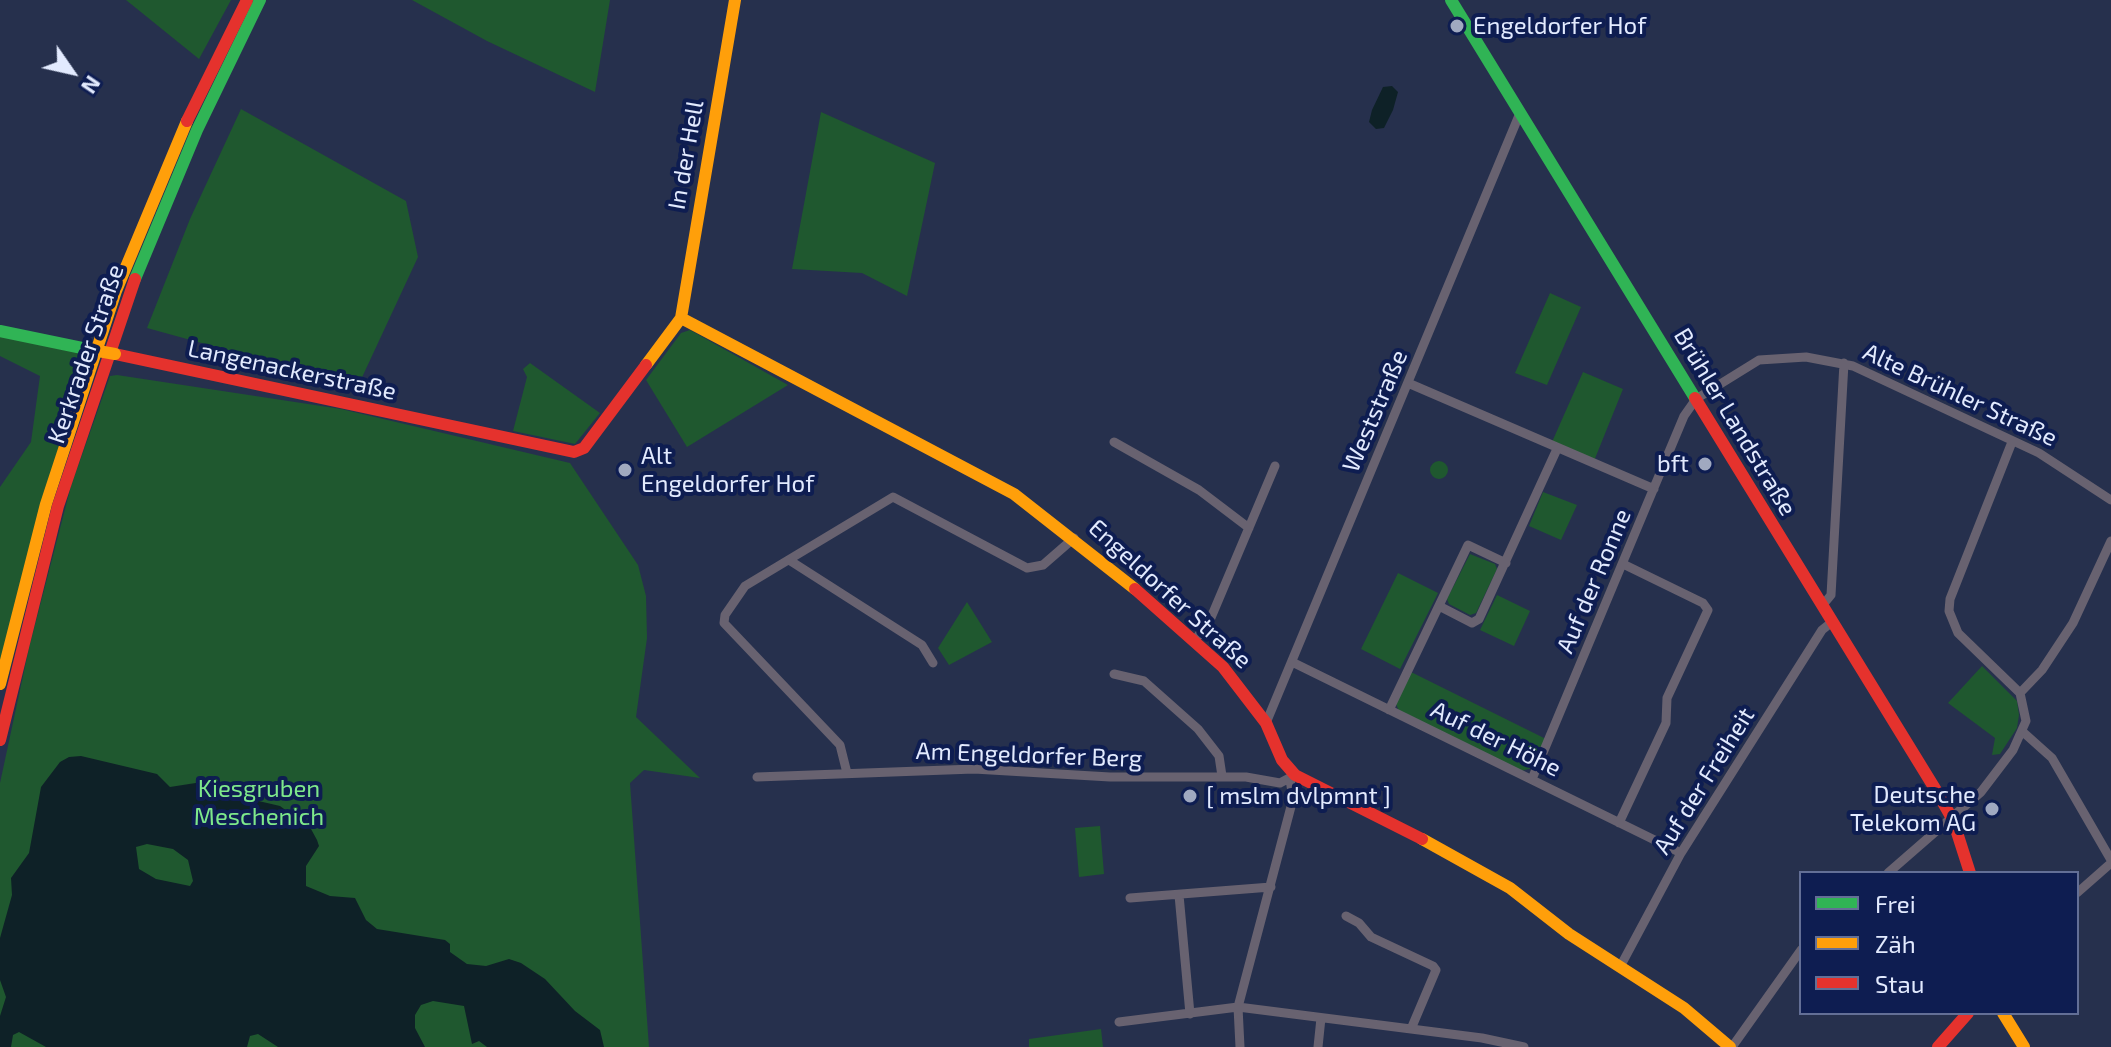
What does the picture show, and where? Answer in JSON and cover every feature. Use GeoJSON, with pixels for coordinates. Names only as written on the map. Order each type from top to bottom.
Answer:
{"type":"FeatureCollection","features":[{"type":"Feature","properties":{"kind":"main road","name":"Kerkrader Straße"},"geometry":{"type":"LineString","coordinates":[[0,684],[46,504],[116,291],[185,125],[247,0]]}},
{"type":"Feature","properties":{"kind":"main road","name":"Kerkrader Straße"},"geometry":{"type":"LineString","coordinates":[[0,740],[58,506],[126,300],[197,130],[260,0]]}},
{"type":"Feature","properties":{"kind":"main road","name":"In der Hell"},"geometry":{"type":"LineString","coordinates":[[681,318],[735,0]]}},
{"type":"Feature","properties":{"kind":"main road","name":"Brühler Landstraße"},"geometry":{"type":"LineString","coordinates":[[1451,0],[1953,820],[1969,871]]}},
{"type":"Feature","properties":{"kind":"main road","name":"Engeldorfer Straße"},"geometry":{"type":"LineString","coordinates":[[681,318],[993,480],[1074,538],[1195,640],[1243,690],[1266,723],[1293,777]]}},
{"type":"Feature","properties":{"kind":"main road","name":"Langenackerstraße"},"geometry":{"type":"LineString","coordinates":[[0,331],[574,452],[584,448],[681,318]]}},
{"type":"Feature","properties":{"kind":"main road"},"geometry":{"type":"LineString","coordinates":[[1293,777],[1469,863],[1684,1008],[1731,1047]]}},
{"type":"Feature","properties":{"kind":"main road"},"geometry":{"type":"LineString","coordinates":[[1938,1047],[1966,1015]]}},
{"type":"Feature","properties":{"kind":"main road"},"geometry":{"type":"LineString","coordinates":[[2004,1015],[2024,1047]]}},
{"type":"Feature","properties":{"kind":"street","name":"Weststraße"},"geometry":{"type":"LineString","coordinates":[[1266,723],[1520,113]]}},
{"type":"Feature","properties":{"kind":"street","name":"Alte Brühler Straße"},"geometry":{"type":"LineString","coordinates":[[1696,399],[1759,360],[1771,356],[1844,363],[2059,463],[2111,500]]}},
{"type":"Feature","properties":{"kind":"street"},"geometry":{"type":"LineString","coordinates":[[1822,606],[1831,595],[1844,363]]}},
{"type":"Feature","properties":{"kind":"street"},"geometry":{"type":"LineString","coordinates":[[1408,383],[1654,489]]}},
{"type":"Feature","properties":{"kind":"street","name":"Auf der Ronne"},"geometry":{"type":"LineString","coordinates":[[1532,779],[1684,416],[1696,399]]}},
{"type":"Feature","properties":{"kind":"street"},"geometry":{"type":"LineString","coordinates":[[1114,442],[1199,490],[1249,528]]}},
{"type":"Feature","properties":{"kind":"street"},"geometry":{"type":"LineString","coordinates":[[1890,871],[1953,820],[1998,771],[2023,732],[2026,711],[2020,693],[1958,633],[1949,611],[1950,599],[2012,442]]}},
{"type":"Feature","properties":{"kind":"street"},"geometry":{"type":"LineString","coordinates":[[1439,606],[1476,622],[1557,449]]}},
{"type":"Feature","properties":{"kind":"street"},"geometry":{"type":"LineString","coordinates":[[1195,640],[1210,620],[1275,466]]}},
{"type":"Feature","properties":{"kind":"street"},"geometry":{"type":"LineString","coordinates":[[847,773],[840,745],[724,623],[725,615],[745,586],[893,497],[1027,568],[1043,565],[1074,538]]}},
{"type":"Feature","properties":{"kind":"street"},"geometry":{"type":"LineString","coordinates":[[2020,693],[2042,670],[2073,623],[2111,541]]}},
{"type":"Feature","properties":{"kind":"street"},"geometry":{"type":"LineString","coordinates":[[1389,710],[1468,545],[1506,563]]}},
{"type":"Feature","properties":{"kind":"street"},"geometry":{"type":"LineString","coordinates":[[789,560],[922,645],[933,663]]}},
{"type":"Feature","properties":{"kind":"street"},"geometry":{"type":"LineString","coordinates":[[1619,823],[1666,723],[1667,698],[1708,610],[1703,603],[1623,564]]}},
{"type":"Feature","properties":{"kind":"street","name":"Auf der Freiheit"},"geometry":{"type":"LineString","coordinates":[[1620,967],[1681,853],[1822,630],[1832,622]]}},
{"type":"Feature","properties":{"kind":"street","name":"Auf der Höhe"},"geometry":{"type":"LineString","coordinates":[[1292,662],[1681,853]]}},
{"type":"Feature","properties":{"kind":"street"},"geometry":{"type":"LineString","coordinates":[[1114,674],[1144,681],[1198,729],[1219,756],[1222,776]]}},
{"type":"Feature","properties":{"kind":"street"},"geometry":{"type":"LineString","coordinates":[[2023,732],[2052,758],[2063,783],[2111,861],[2079,891]]}},
{"type":"Feature","properties":{"kind":"street","name":"Am Engeldorfer Berg"},"geometry":{"type":"LineString","coordinates":[[757,777],[974,769],[1139,778],[1222,776],[1280,783],[1293,777]]}},
{"type":"Feature","properties":{"kind":"street"},"geometry":{"type":"LineString","coordinates":[[1240,1047],[1238,1007],[1293,799],[1293,777]]}},
{"type":"Feature","properties":{"kind":"street"},"geometry":{"type":"LineString","coordinates":[[1130,898],[1271,887]]}},
{"type":"Feature","properties":{"kind":"street"},"geometry":{"type":"LineString","coordinates":[[1179,895],[1190,1014]]}},
{"type":"Feature","properties":{"kind":"street"},"geometry":{"type":"LineString","coordinates":[[1346,916],[1359,923],[1371,937],[1436,970],[1411,1029]]}},
{"type":"Feature","properties":{"kind":"street"},"geometry":{"type":"LineString","coordinates":[[1731,1047],[1799,953]]}},
{"type":"Feature","properties":{"kind":"street"},"geometry":{"type":"LineString","coordinates":[[1119,1022],[1238,1007],[1524,1047]]}},
{"type":"Feature","properties":{"kind":"street"},"geometry":{"type":"LineString","coordinates":[[1318,1047],[1321,1018]]}},
{"type":"Feature","properties":{"kind":"green space"},"geometry":{"type":"Polygon","coordinates":[[[126,0],[231,0],[199,59],[126,0]]]}},
{"type":"Feature","properties":{"kind":"green space"},"geometry":{"type":"Polygon","coordinates":[[[412,0],[610,0],[595,92],[487,41],[412,0]]]}},
{"type":"Feature","properties":{"kind":"green space"},"geometry":{"type":"Polygon","coordinates":[[[241,109],[406,201],[418,257],[358,386],[147,328],[190,219],[241,109]]]}},
{"type":"Feature","properties":{"kind":"green space"},"geometry":{"type":"Polygon","coordinates":[[[821,112],[935,163],[907,296],[862,273],[792,269],[821,112]]]}},
{"type":"Feature","properties":{"kind":"green space"},"geometry":{"type":"Polygon","coordinates":[[[1550,293],[1581,307],[1547,385],[1515,373],[1550,293]]]}},
{"type":"Feature","properties":{"kind":"green space"},"geometry":{"type":"Polygon","coordinates":[[[690,330],[788,385],[687,447],[646,380],[681,333],[690,330]]]}},
{"type":"Feature","properties":{"kind":"green space"},"geometry":{"type":"Polygon","coordinates":[[[0,335],[84,353],[0,664],[0,487],[31,442],[40,376],[0,356],[0,335]]]}},
{"type":"Feature","properties":{"kind":"green space"},"geometry":{"type":"Polygon","coordinates":[[[530,363],[600,413],[575,444],[513,431],[527,377],[523,369],[530,363]]]}},
{"type":"Feature","properties":{"kind":"green space"},"geometry":{"type":"Polygon","coordinates":[[[1583,372],[1623,389],[1594,461],[1552,442],[1583,372]]]}},
{"type":"Feature","properties":{"kind":"green space","name":"Kiesgruben Meschenich"},"geometry":{"type":"Polygon","coordinates":[[[110,376],[341,409],[570,463],[638,565],[646,596],[647,638],[636,717],[700,778],[644,770],[630,783],[649,1047],[0,1047],[0,783],[29,648],[71,486],[110,376]]]}},
{"type":"Feature","properties":{"kind":"green space"},"geometry":{"type":"Polygon","coordinates":[[[1435,461],[1443,461],[1448,470],[1446,477],[1435,479],[1430,474],[1430,466],[1435,461]]]}},
{"type":"Feature","properties":{"kind":"green space"},"geometry":{"type":"Polygon","coordinates":[[[1543,492],[1577,505],[1561,540],[1529,526],[1543,492]]]}},
{"type":"Feature","properties":{"kind":"green space"},"geometry":{"type":"Polygon","coordinates":[[[1470,554],[1495,564],[1497,569],[1476,613],[1470,615],[1449,604],[1447,599],[1470,554]]]}},
{"type":"Feature","properties":{"kind":"green space"},"geometry":{"type":"Polygon","coordinates":[[[1398,573],[1438,593],[1400,669],[1361,649],[1398,573]]]}},
{"type":"Feature","properties":{"kind":"green space"},"geometry":{"type":"Polygon","coordinates":[[[1497,595],[1530,611],[1514,646],[1480,630],[1497,595]]]}},
{"type":"Feature","properties":{"kind":"green space"},"geometry":{"type":"Polygon","coordinates":[[[967,602],[992,642],[949,665],[938,648],[967,602]]]}},
{"type":"Feature","properties":{"kind":"green space"},"geometry":{"type":"Polygon","coordinates":[[[1982,666],[2017,701],[2017,728],[2000,754],[1992,755],[1995,738],[1948,703],[1982,666]]]}},
{"type":"Feature","properties":{"kind":"green space"},"geometry":{"type":"Polygon","coordinates":[[[1411,672],[1546,739],[1533,768],[1521,771],[1399,711],[1396,704],[1411,672]]]}},
{"type":"Feature","properties":{"kind":"green space"},"geometry":{"type":"Polygon","coordinates":[[[1100,826],[1104,874],[1079,877],[1075,828],[1100,826]]]}},
{"type":"Feature","properties":{"kind":"green space"},"geometry":{"type":"Polygon","coordinates":[[[1101,1029],[1103,1047],[1029,1047],[1029,1039],[1101,1029]]]}},
{"type":"Feature","properties":{"kind":"water"},"geometry":{"type":"Polygon","coordinates":[[[1392,86],[1398,92],[1393,110],[1384,128],[1376,129],[1369,122],[1372,110],[1383,87],[1392,86]]]}},
{"type":"Feature","properties":{"kind":"water"},"geometry":{"type":"Polygon","coordinates":[[[81,756],[157,774],[170,787],[202,782],[225,786],[250,799],[280,806],[311,829],[319,846],[306,866],[306,886],[330,896],[355,898],[366,920],[377,929],[445,940],[450,944],[450,952],[467,964],[486,966],[509,959],[521,963],[545,979],[575,1011],[600,1030],[604,1047],[487,1047],[479,1041],[472,1044],[464,1006],[433,1001],[421,1005],[415,1015],[415,1028],[425,1047],[278,1047],[258,1034],[250,1036],[247,1047],[46,1047],[19,1032],[13,1035],[11,1047],[0,1047],[0,1016],[6,997],[0,980],[0,938],[12,895],[11,878],[29,853],[41,787],[60,762],[81,756]],[[147,844],[136,847],[139,869],[156,879],[190,886],[193,881],[188,860],[173,849],[147,844]]]}},
{"type":"Feature","properties":{"kind":"traffic: fast"},"geometry":{"type":"LineString","coordinates":[[135,279],[197,130],[260,0]]}},
{"type":"Feature","properties":{"kind":"traffic: fast"},"geometry":{"type":"LineString","coordinates":[[1451,0],[1695,398]]}},
{"type":"Feature","properties":{"kind":"traffic: fast"},"geometry":{"type":"LineString","coordinates":[[0,331],[87,349]]}},
{"type":"Feature","properties":{"kind":"traffic: slow"},"geometry":{"type":"LineString","coordinates":[[646,365],[681,318],[735,0]]}},
{"type":"Feature","properties":{"kind":"traffic: slow"},"geometry":{"type":"LineString","coordinates":[[0,684],[46,504],[116,291],[187,121]]}},
{"type":"Feature","properties":{"kind":"traffic: slow"},"geometry":{"type":"LineString","coordinates":[[681,318],[1014,494],[1135,589]]}},
{"type":"Feature","properties":{"kind":"traffic: slow"},"geometry":{"type":"LineString","coordinates":[[87,349],[115,354]]}},
{"type":"Feature","properties":{"kind":"traffic: slow"},"geometry":{"type":"LineString","coordinates":[[1422,839],[1510,888],[1569,934],[1684,1008],[1730,1047]]}},
{"type":"Feature","properties":{"kind":"traffic: slow"},"geometry":{"type":"LineString","coordinates":[[2004,1015],[2024,1047]]}},
{"type":"Feature","properties":{"kind":"traffic: jam"},"geometry":{"type":"LineString","coordinates":[[187,121],[247,0]]}},
{"type":"Feature","properties":{"kind":"traffic: jam"},"geometry":{"type":"LineString","coordinates":[[0,740],[58,506],[135,279]]}},
{"type":"Feature","properties":{"kind":"traffic: jam"},"geometry":{"type":"LineString","coordinates":[[115,354],[574,452],[584,448],[646,365]]}},
{"type":"Feature","properties":{"kind":"traffic: jam"},"geometry":{"type":"LineString","coordinates":[[1695,398],[1937,792],[1953,820],[1969,871]]}},
{"type":"Feature","properties":{"kind":"traffic: jam"},"geometry":{"type":"LineString","coordinates":[[1135,589],[1223,667],[1266,723],[1282,760],[1295,775],[1422,839]]}},
{"type":"Feature","properties":{"kind":"traffic: jam"},"geometry":{"type":"LineString","coordinates":[[1938,1047],[1966,1015]]}},
{"type":"Feature","properties":{"kind":"place","name":"Engeldorfer Hof"},"geometry":{"type":"Point","coordinates":[1457,26]}},
{"type":"Feature","properties":{"kind":"place","name":"bft"},"geometry":{"type":"Point","coordinates":[1705,464]}},
{"type":"Feature","properties":{"kind":"place","name":"Alt Engeldorfer Hof"},"geometry":{"type":"Point","coordinates":[625,470]}},
{"type":"Feature","properties":{"kind":"place","name":"[ mslm dvlpmnt ]"},"geometry":{"type":"Point","coordinates":[1190,796]}},
{"type":"Feature","properties":{"kind":"place","name":"Deutsche Telekom AG"},"geometry":{"type":"Point","coordinates":[1992,809]}}]}
